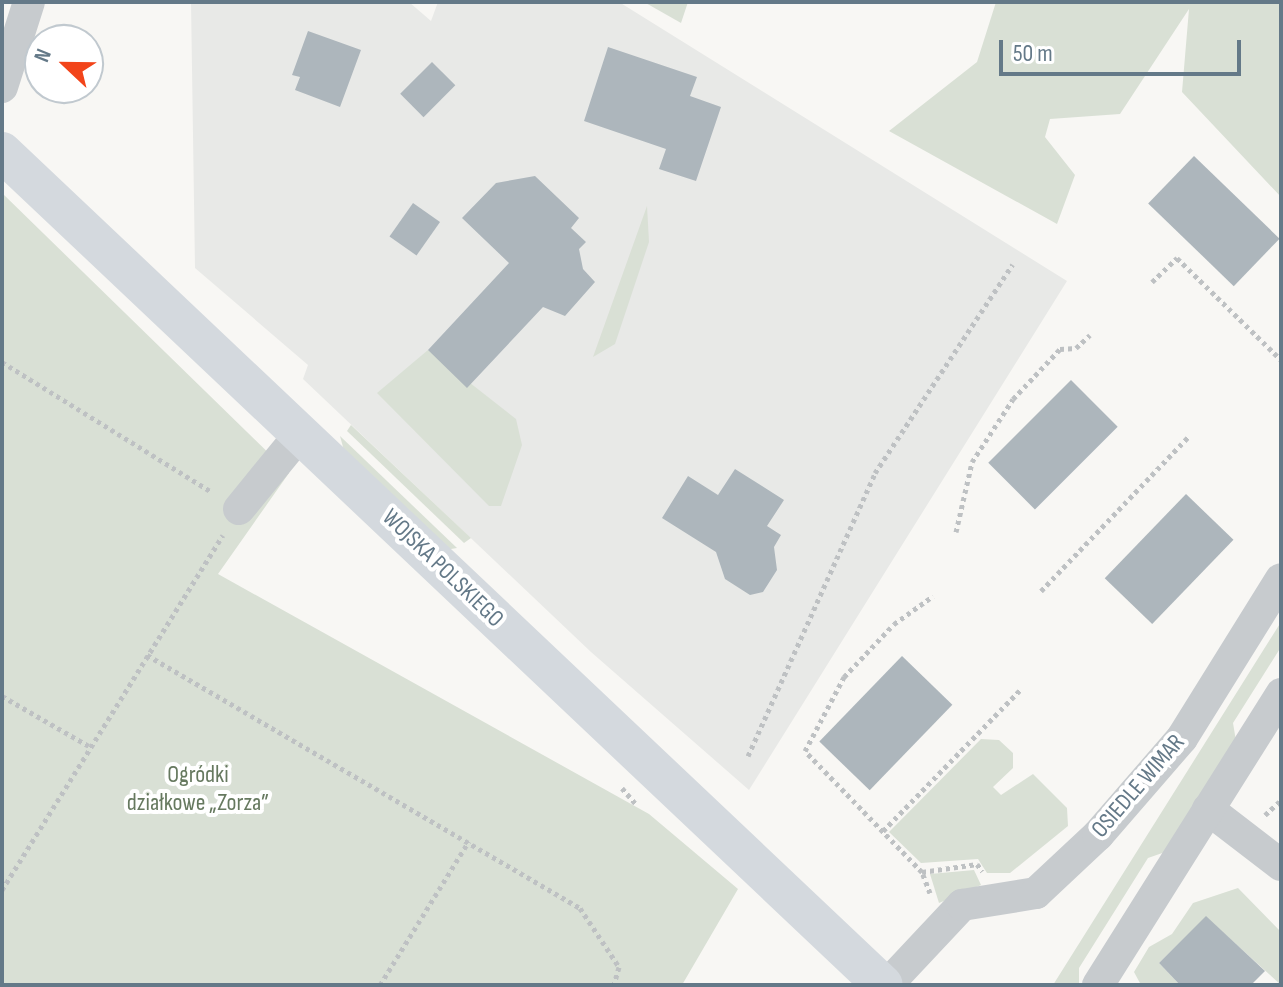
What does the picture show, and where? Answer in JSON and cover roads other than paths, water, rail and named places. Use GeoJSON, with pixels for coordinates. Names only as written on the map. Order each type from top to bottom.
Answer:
{"type":"FeatureCollection","features":[{"type":"Feature","properties":{"kind":"main road","name":"WOJSKA POLSKIEGO"},"geometry":{"type":"LineString","coordinates":[[2,152],[885,985]]}},
{"type":"Feature","properties":{"kind":"street"},"geometry":{"type":"LineString","coordinates":[[2,87],[29,2]]}},
{"type":"Feature","properties":{"kind":"street"},"geometry":{"type":"LineString","coordinates":[[239,509],[301,433]]}},
{"type":"Feature","properties":{"kind":"street","name":"OSIEDLE WIMAR"},"geometry":{"type":"LineString","coordinates":[[885,985],[962,905],[1036,893],[1098,835],[1182,738],[1281,579]]}},
{"type":"Feature","properties":{"kind":"street"},"geometry":{"type":"LineString","coordinates":[[1098,985],[1281,694]]}},
{"type":"Feature","properties":{"kind":"street"},"geometry":{"type":"LineString","coordinates":[[1208,809],[1281,865]]}},
{"type":"Feature","properties":{"kind":"park label","name":"Ogródki działkowe „Zorza”"},"geometry":{"type":"Point","coordinates":[198,789]}}]}
